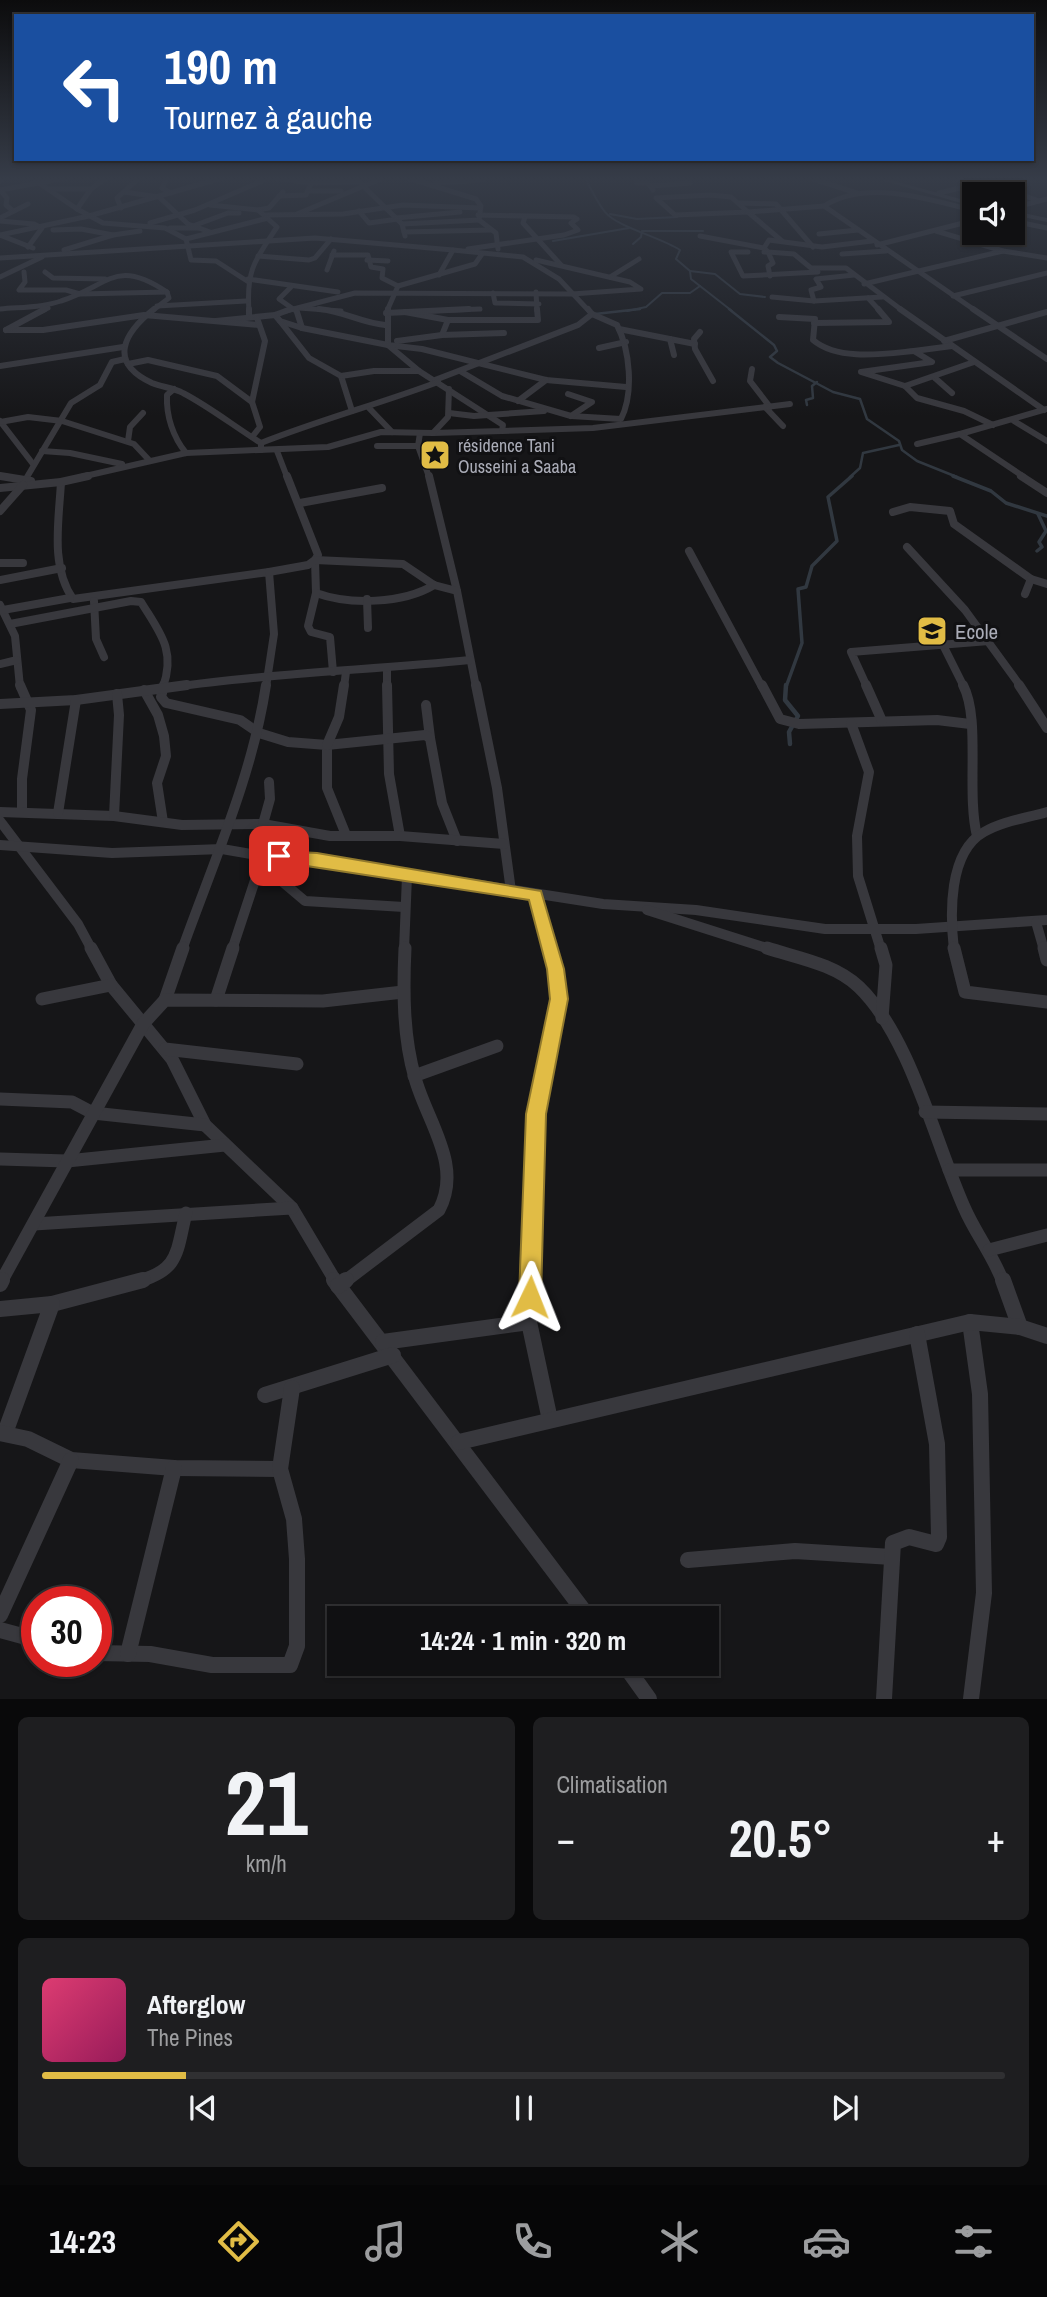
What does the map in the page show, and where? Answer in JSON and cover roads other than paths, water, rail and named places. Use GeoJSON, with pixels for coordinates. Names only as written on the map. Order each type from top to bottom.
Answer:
{"type":"FeatureCollection","features":[{"type":"Feature","properties":{"kind":"street"},"geometry":{"type":"LineString","coordinates":[[0,277],[39,257]]}},
{"type":"Feature","properties":{"kind":"street"},"geometry":{"type":"LineString","coordinates":[[190,257],[191,260],[216,261],[248,280],[355,293],[572,294],[641,289],[638,285],[610,276],[524,257]]}},
{"type":"Feature","properties":{"kind":"street"},"geometry":{"type":"LineString","coordinates":[[252,437],[260,427],[252,402],[264,360],[265,341],[246,301],[248,280],[257,257]]}},
{"type":"Feature","properties":{"kind":"street"},"geometry":{"type":"LineString","coordinates":[[271,257],[309,261],[316,257]]}},
{"type":"Feature","properties":{"kind":"street"},"geometry":{"type":"LineString","coordinates":[[327,270],[330,258],[339,257]]}},
{"type":"Feature","properties":{"kind":"street"},"geometry":{"type":"LineString","coordinates":[[369,257],[371,267],[383,269],[383,278],[398,286],[475,264],[480,257]]}},
{"type":"Feature","properties":{"kind":"street"},"geometry":{"type":"LineString","coordinates":[[439,275],[452,257]]}},
{"type":"Feature","properties":{"kind":"street"},"geometry":{"type":"LineString","coordinates":[[460,371],[492,392],[554,411],[571,416],[621,419],[628,402],[625,387],[626,342],[619,329],[614,323],[592,314],[559,279],[523,257]]}},
{"type":"Feature","properties":{"kind":"street"},"geometry":{"type":"LineString","coordinates":[[555,257],[561,265]]}},
{"type":"Feature","properties":{"kind":"street"},"geometry":{"type":"LineString","coordinates":[[732,257],[741,275],[770,276],[856,267],[846,257]]}},
{"type":"Feature","properties":{"kind":"street"},"geometry":{"type":"LineString","coordinates":[[770,257],[773,263],[768,266],[770,276]]}},
{"type":"Feature","properties":{"kind":"street"},"geometry":{"type":"LineString","coordinates":[[798,257],[807,266],[831,269]]}},
{"type":"Feature","properties":{"kind":"street"},"geometry":{"type":"LineString","coordinates":[[895,257],[1047,359]]}},
{"type":"Feature","properties":{"kind":"street"},"geometry":{"type":"LineString","coordinates":[[864,284],[976,257]]}},
{"type":"Feature","properties":{"kind":"street"},"geometry":{"type":"LineString","coordinates":[[610,276],[639,259]]}},
{"type":"Feature","properties":{"kind":"street"},"geometry":{"type":"LineString","coordinates":[[371,260],[388,261]]}},
{"type":"Feature","properties":{"kind":"street"},"geometry":{"type":"LineString","coordinates":[[0,267],[28,265]]}},
{"type":"Feature","properties":{"kind":"street"},"geometry":{"type":"LineString","coordinates":[[846,268],[864,284],[951,346],[1045,409]]}},
{"type":"Feature","properties":{"kind":"street"},"geometry":{"type":"LineString","coordinates":[[454,271],[456,279]]}},
{"type":"Feature","properties":{"kind":"street"},"geometry":{"type":"LineString","coordinates":[[24,272],[25,282],[19,290],[72,290],[73,294],[167,292]]}},
{"type":"Feature","properties":{"kind":"street"},"geometry":{"type":"LineString","coordinates":[[45,272],[53,278],[105,279]]}},
{"type":"Feature","properties":{"kind":"street"},"geometry":{"type":"LineString","coordinates":[[953,296],[1047,273]]}},
{"type":"Feature","properties":{"kind":"street"},"geometry":{"type":"LineString","coordinates":[[3,331],[113,275],[143,275],[167,292],[169,298],[144,315],[127,334],[124,347],[126,362],[151,382],[174,389],[252,437],[261,447]]}},
{"type":"Feature","properties":{"kind":"street"},"geometry":{"type":"LineString","coordinates":[[814,301],[811,290],[821,287],[816,279],[853,275]]}},
{"type":"Feature","properties":{"kind":"street"},"geometry":{"type":"LineString","coordinates":[[398,286],[386,313],[388,343],[419,370],[489,414],[503,425],[502,431]]}},
{"type":"Feature","properties":{"kind":"street"},"geometry":{"type":"LineString","coordinates":[[291,287],[279,299],[296,308],[343,312],[372,324],[385,326]]}},
{"type":"Feature","properties":{"kind":"street"},"geometry":{"type":"LineString","coordinates":[[451,309],[454,292]]}},
{"type":"Feature","properties":{"kind":"street"},"geometry":{"type":"LineString","coordinates":[[405,313],[448,320],[540,320],[536,292]]}},
{"type":"Feature","properties":{"kind":"street"},"geometry":{"type":"LineString","coordinates":[[278,318],[296,308],[355,293]]}},
{"type":"Feature","properties":{"kind":"street"},"geometry":{"type":"LineString","coordinates":[[420,293],[422,311]]}},
{"type":"Feature","properties":{"kind":"street"},"geometry":{"type":"LineString","coordinates":[[493,293],[495,303],[539,304]]}},
{"type":"Feature","properties":{"kind":"street"},"geometry":{"type":"LineString","coordinates":[[772,297],[814,301],[882,297]]}},
{"type":"Feature","properties":{"kind":"street"},"geometry":{"type":"LineString","coordinates":[[814,323],[889,322],[868,298]]}},
{"type":"Feature","properties":{"kind":"street"},"geometry":{"type":"LineString","coordinates":[[157,306],[246,301]]}},
{"type":"Feature","properties":{"kind":"street"},"geometry":{"type":"LineString","coordinates":[[0,309],[59,302]]}},
{"type":"Feature","properties":{"kind":"street"},"geometry":{"type":"LineString","coordinates":[[296,308],[302,328]]}},
{"type":"Feature","properties":{"kind":"street"},"geometry":{"type":"LineString","coordinates":[[386,313],[480,309]]}},
{"type":"Feature","properties":{"kind":"street"},"geometry":{"type":"LineString","coordinates":[[944,341],[1047,312]]}},
{"type":"Feature","properties":{"kind":"street"},"geometry":{"type":"LineString","coordinates":[[261,447],[320,419],[369,408],[478,365],[528,341],[580,325],[592,314]]}},
{"type":"Feature","properties":{"kind":"street"},"geometry":{"type":"LineString","coordinates":[[3,331],[43,330],[144,315],[259,325]]}},
{"type":"Feature","properties":{"kind":"street"},"geometry":{"type":"LineString","coordinates":[[216,321],[253,316],[278,318],[302,328],[422,349],[546,380],[625,387]]}},
{"type":"Feature","properties":{"kind":"street"},"geometry":{"type":"LineString","coordinates":[[779,317],[816,320],[813,340],[826,349],[858,352],[914,351],[951,346]]}},
{"type":"Feature","properties":{"kind":"street"},"geometry":{"type":"LineString","coordinates":[[278,318],[309,358],[341,376],[385,370],[419,370]]}},
{"type":"Feature","properties":{"kind":"street"},"geometry":{"type":"LineString","coordinates":[[442,335],[448,320]]}},
{"type":"Feature","properties":{"kind":"street"},"geometry":{"type":"LineString","coordinates":[[619,329],[695,344]]}},
{"type":"Feature","properties":{"kind":"street"},"geometry":{"type":"LineString","coordinates":[[700,332],[695,336],[695,344],[713,381]]}},
{"type":"Feature","properties":{"kind":"street"},"geometry":{"type":"LineString","coordinates":[[388,343],[442,335],[504,333]]}},
{"type":"Feature","properties":{"kind":"street"},"geometry":{"type":"LineString","coordinates":[[670,339],[674,355]]}},
{"type":"Feature","properties":{"kind":"street"},"geometry":{"type":"LineString","coordinates":[[600,348],[626,342]]}},
{"type":"Feature","properties":{"kind":"street"},"geometry":{"type":"LineString","coordinates":[[0,366],[124,347]]}},
{"type":"Feature","properties":{"kind":"street"},"geometry":{"type":"LineString","coordinates":[[914,351],[932,362],[953,369]]}},
{"type":"Feature","properties":{"kind":"street"},"geometry":{"type":"LineString","coordinates":[[0,511],[28,482],[33,464],[71,403],[105,380],[110,364],[148,360],[217,376],[252,402]]}},
{"type":"Feature","properties":{"kind":"street"},"geometry":{"type":"LineString","coordinates":[[932,362],[867,369],[861,372],[905,386],[917,398],[964,411],[993,425]]}},
{"type":"Feature","properties":{"kind":"street"},"geometry":{"type":"LineString","coordinates":[[905,386],[974,362]]}},
{"type":"Feature","properties":{"kind":"street"},"geometry":{"type":"LineString","coordinates":[[752,369],[750,381],[783,426]]}},
{"type":"Feature","properties":{"kind":"street"},"geometry":{"type":"LineString","coordinates":[[341,376],[352,411]]}},
{"type":"Feature","properties":{"kind":"street"},"geometry":{"type":"LineString","coordinates":[[934,378],[951,393]]}},
{"type":"Feature","properties":{"kind":"street"},"geometry":{"type":"LineString","coordinates":[[503,413],[546,380]]}},
{"type":"Feature","properties":{"kind":"street"},"geometry":{"type":"LineString","coordinates":[[174,389],[167,395],[167,407],[179,446],[186,453]]}},
{"type":"Feature","properties":{"kind":"street"},"geometry":{"type":"LineString","coordinates":[[433,433],[450,413],[449,389]]}},
{"type":"Feature","properties":{"kind":"street"},"geometry":{"type":"LineString","coordinates":[[568,394],[592,402],[571,416]]}},
{"type":"Feature","properties":{"kind":"street"},"geometry":{"type":"LineString","coordinates":[[0,476],[28,482],[61,482],[186,453],[261,447],[277,451],[340,445],[368,435],[392,432],[593,428],[790,404]]}},
{"type":"Feature","properties":{"kind":"street"},"geometry":{"type":"LineString","coordinates":[[369,408],[392,432]]}},
{"type":"Feature","properties":{"kind":"street"},"geometry":{"type":"LineString","coordinates":[[917,444],[1014,421],[1045,409]]}},
{"type":"Feature","properties":{"kind":"street"},"geometry":{"type":"LineString","coordinates":[[450,413],[464,416],[554,411]]}},
{"type":"Feature","properties":{"kind":"street"},"geometry":{"type":"LineString","coordinates":[[128,441],[130,427],[143,413]]}},
{"type":"Feature","properties":{"kind":"street"},"geometry":{"type":"LineString","coordinates":[[33,464],[0,421],[28,417],[62,421],[128,441],[149,460]]}},
{"type":"Feature","properties":{"kind":"street"},"geometry":{"type":"LineString","coordinates":[[1014,421],[1047,441]]}},
{"type":"Feature","properties":{"kind":"street"},"geometry":{"type":"LineString","coordinates":[[420,433],[418,446],[435,493],[497,788],[512,891]]}},
{"type":"Feature","properties":{"kind":"street"},"geometry":{"type":"LineString","coordinates":[[960,434],[1047,493]]}},
{"type":"Feature","properties":{"kind":"street"},"geometry":{"type":"LineString","coordinates":[[377,446],[418,446]]}},
{"type":"Feature","properties":{"kind":"street"},"geometry":{"type":"LineString","coordinates":[[10,624],[94,603],[308,565],[318,555],[300,503],[277,451]]}},
{"type":"Feature","properties":{"kind":"street"},"geometry":{"type":"LineString","coordinates":[[42,452],[71,453],[127,465]]}},
{"type":"Feature","properties":{"kind":"street"},"geometry":{"type":"LineString","coordinates":[[0,488],[28,482]]}},
{"type":"Feature","properties":{"kind":"street"},"geometry":{"type":"LineString","coordinates":[[61,482],[57,536],[70,597]]}},
{"type":"Feature","properties":{"kind":"street"},"geometry":{"type":"LineString","coordinates":[[300,503],[382,488]]}},
{"type":"Feature","properties":{"kind":"street"},"geometry":{"type":"LineString","coordinates":[[893,512],[910,507],[950,511],[954,524],[1031,579],[1047,584]]}},
{"type":"Feature","properties":{"kind":"street"},"geometry":{"type":"LineString","coordinates":[[907,547],[946,586],[989,641],[1047,728]]}},
{"type":"Feature","properties":{"kind":"street"},"geometry":{"type":"LineString","coordinates":[[689,551],[780,719],[799,724],[882,721],[970,723]]}},
{"type":"Feature","properties":{"kind":"street"},"geometry":{"type":"LineString","coordinates":[[315,560],[402,564],[434,585],[457,590]]}},
{"type":"Feature","properties":{"kind":"street"},"geometry":{"type":"LineString","coordinates":[[315,560],[316,593],[308,626],[311,632],[330,637],[333,673]]}},
{"type":"Feature","properties":{"kind":"street"},"geometry":{"type":"LineString","coordinates":[[0,563],[23,563]]}},
{"type":"Feature","properties":{"kind":"street"},"geometry":{"type":"LineString","coordinates":[[0,580],[62,568]]}},
{"type":"Feature","properties":{"kind":"street"},"geometry":{"type":"LineString","coordinates":[[0,1284],[143,1024],[165,1000],[206,882],[222,849],[227,824],[259,733],[275,634],[269,572]]}},
{"type":"Feature","properties":{"kind":"street"},"geometry":{"type":"LineString","coordinates":[[1025,594],[1031,579]]}},
{"type":"Feature","properties":{"kind":"street"},"geometry":{"type":"LineString","coordinates":[[316,593],[343,601],[406,594],[434,585]]}},
{"type":"Feature","properties":{"kind":"street"},"geometry":{"type":"LineString","coordinates":[[22,812],[22,779],[32,718],[29,703],[20,689],[10,624],[1,608],[70,597],[94,603],[141,602],[168,650],[170,663],[161,698],[166,704],[240,720],[259,733],[288,742],[327,745],[425,735],[430,738]]}},
{"type":"Feature","properties":{"kind":"street"},"geometry":{"type":"LineString","coordinates":[[367,599],[368,628]]}},
{"type":"Feature","properties":{"kind":"street"},"geometry":{"type":"LineString","coordinates":[[94,603],[96,639],[104,657]]}},
{"type":"Feature","properties":{"kind":"street"},"geometry":{"type":"LineString","coordinates":[[882,721],[851,652],[989,641]]}},
{"type":"Feature","properties":{"kind":"street"},"geometry":{"type":"LineString","coordinates":[[943,645],[972,702],[971,812],[977,836]]}},
{"type":"Feature","properties":{"kind":"street"},"geometry":{"type":"LineString","coordinates":[[0,664],[17,660]]}},
{"type":"Feature","properties":{"kind":"street"},"geometry":{"type":"LineString","coordinates":[[0,704],[76,700],[267,674],[333,673],[470,660]]}},
{"type":"Feature","properties":{"kind":"street"},"geometry":{"type":"LineString","coordinates":[[387,669],[389,774],[400,836]]}},
{"type":"Feature","properties":{"kind":"street"},"geometry":{"type":"LineString","coordinates":[[346,672],[339,717],[327,745],[327,788],[346,835]]}},
{"type":"Feature","properties":{"kind":"street"},"geometry":{"type":"LineString","coordinates":[[144,690],[158,715],[164,736],[166,756],[157,783],[163,822]]}},
{"type":"Feature","properties":{"kind":"street"},"geometry":{"type":"LineString","coordinates":[[114,816],[119,715],[117,694]]}},
{"type":"Feature","properties":{"kind":"street"},"geometry":{"type":"LineString","coordinates":[[58,813],[76,700]]}},
{"type":"Feature","properties":{"kind":"street"},"geometry":{"type":"LineString","coordinates":[[426,705],[442,803],[457,841]]}},
{"type":"Feature","properties":{"kind":"street"},"geometry":{"type":"LineString","coordinates":[[851,723],[869,776],[857,836],[858,876],[886,965],[882,1018]]}},
{"type":"Feature","properties":{"kind":"street"},"geometry":{"type":"LineString","coordinates":[[264,824],[270,799],[269,782]]}},
{"type":"Feature","properties":{"kind":"street"},"geometry":{"type":"LineString","coordinates":[[0,812],[114,816],[163,822],[264,824],[309,833],[400,836],[504,844]]}},
{"type":"Feature","properties":{"kind":"street"},"geometry":{"type":"LineString","coordinates":[[1047,812],[977,836],[965,848],[954,880],[953,928],[955,952],[965,992],[1047,1002]]}},
{"type":"Feature","properties":{"kind":"street"},"geometry":{"type":"LineString","coordinates":[[0,821],[78,924],[111,985],[165,1049],[205,1125],[292,1208],[338,1286],[459,1442],[580,1606]]}},
{"type":"Feature","properties":{"kind":"street"},"geometry":{"type":"LineString","coordinates":[[0,845],[112,853],[222,849],[262,856],[317,859],[407,876],[536,895],[696,910],[825,929],[953,928],[1041,921],[1047,960]]}},
{"type":"Feature","properties":{"kind":"street"},"geometry":{"type":"LineString","coordinates":[[262,856],[279,879],[305,901],[404,907]]}},
{"type":"Feature","properties":{"kind":"street"},"geometry":{"type":"LineString","coordinates":[[216,1000],[262,856]]}},
{"type":"Feature","properties":{"kind":"street"},"geometry":{"type":"LineString","coordinates":[[338,1286],[439,1210],[448,1193],[448,1165],[414,1076],[403,992],[407,876]]}},
{"type":"Feature","properties":{"kind":"street"},"geometry":{"type":"LineString","coordinates":[[536,895],[555,969],[559,999],[536,1114],[529,1322],[550,1420]]}},
{"type":"Feature","properties":{"kind":"street"},"geometry":{"type":"LineString","coordinates":[[634,906],[853,978],[871,998],[901,1053],[964,1209],[989,1250],[1020,1327]]}},
{"type":"Feature","properties":{"kind":"street"},"geometry":{"type":"LineString","coordinates":[[42,999],[111,985]]}},
{"type":"Feature","properties":{"kind":"street"},"geometry":{"type":"LineString","coordinates":[[165,1000],[323,1001],[403,992]]}},
{"type":"Feature","properties":{"kind":"street"},"geometry":{"type":"LineString","coordinates":[[414,1076],[497,1046]]}},
{"type":"Feature","properties":{"kind":"street"},"geometry":{"type":"LineString","coordinates":[[165,1049],[297,1064]]}},
{"type":"Feature","properties":{"kind":"street"},"geometry":{"type":"LineString","coordinates":[[0,1099],[72,1102],[93,1113],[205,1125]]}},
{"type":"Feature","properties":{"kind":"street"},"geometry":{"type":"LineString","coordinates":[[925,1112],[1047,1114]]}},
{"type":"Feature","properties":{"kind":"street"},"geometry":{"type":"LineString","coordinates":[[0,1159],[67,1161],[225,1145]]}},
{"type":"Feature","properties":{"kind":"street"},"geometry":{"type":"LineString","coordinates":[[949,1170],[1047,1170]]}},
{"type":"Feature","properties":{"kind":"street"},"geometry":{"type":"LineString","coordinates":[[34,1224],[292,1208]]}},
{"type":"Feature","properties":{"kind":"street"},"geometry":{"type":"LineString","coordinates":[[0,1309],[52,1304],[162,1275],[170,1268],[175,1258],[186,1213]]}},
{"type":"Feature","properties":{"kind":"street"},"geometry":{"type":"LineString","coordinates":[[989,1250],[1047,1235]]}},
{"type":"Feature","properties":{"kind":"street"},"geometry":{"type":"LineString","coordinates":[[52,1304],[2,1433],[28,1439],[71,1460],[174,1468],[280,1469]]}},
{"type":"Feature","properties":{"kind":"street"},"geometry":{"type":"LineString","coordinates":[[265,1395],[292,1388],[388,1349],[529,1322]]}},
{"type":"Feature","properties":{"kind":"street"},"geometry":{"type":"LineString","coordinates":[[970,1322],[980,1394],[984,1579],[971,1699]]}},
{"type":"Feature","properties":{"kind":"street"},"geometry":{"type":"LineString","coordinates":[[459,1442],[970,1322],[1020,1327],[1046,1340]]}},
{"type":"Feature","properties":{"kind":"street"},"geometry":{"type":"LineString","coordinates":[[884,1699],[893,1542],[900,1536],[910,1535],[929,1544],[936,1544],[939,1537],[937,1444],[917,1334]]}},
{"type":"Feature","properties":{"kind":"street"},"geometry":{"type":"LineString","coordinates":[[112,1654],[212,1665],[290,1665],[297,1646],[297,1559],[294,1519],[280,1469],[292,1388]]}},
{"type":"Feature","properties":{"kind":"street"},"geometry":{"type":"LineString","coordinates":[[0,1615],[71,1460]]}},
{"type":"Feature","properties":{"kind":"street"},"geometry":{"type":"LineString","coordinates":[[128,1654],[174,1468]]}},
{"type":"Feature","properties":{"kind":"street"},"geometry":{"type":"LineString","coordinates":[[688,1560],[795,1551],[892,1557]]}},
{"type":"Feature","properties":{"kind":"street"},"geometry":{"type":"LineString","coordinates":[[0,1630],[21,1636]]}},
{"type":"Feature","properties":{"kind":"street"},"geometry":{"type":"LineString","coordinates":[[633,1676],[649,1699]]}},
{"type":"Feature","properties":{"kind":"waterway"},"geometry":{"type":"LineString","coordinates":[[677,257],[690,271]]}},
{"type":"Feature","properties":{"kind":"waterway"},"geometry":{"type":"LineString","coordinates":[[690,271],[715,274],[740,294],[765,297]]}},
{"type":"Feature","properties":{"kind":"waterway"},"geometry":{"type":"LineString","coordinates":[[690,271],[691,279],[700,286]]}},
{"type":"Feature","properties":{"kind":"waterway"},"geometry":{"type":"LineString","coordinates":[[633,310],[646,307],[662,293],[690,293],[700,286]]}},
{"type":"Feature","properties":{"kind":"waterway"},"geometry":{"type":"LineString","coordinates":[[700,286],[732,311]]}},
{"type":"Feature","properties":{"kind":"waterway"},"geometry":{"type":"LineString","coordinates":[[633,310],[640,309]]}},
{"type":"Feature","properties":{"kind":"waterway"},"geometry":{"type":"LineString","coordinates":[[729,309],[774,345],[777,351],[770,357],[816,383]]}},
{"type":"Feature","properties":{"kind":"waterway"},"geometry":{"type":"LineString","coordinates":[[595,314],[633,310]]}},
{"type":"Feature","properties":{"kind":"waterway"},"geometry":{"type":"LineString","coordinates":[[627,311],[633,310]]}},
{"type":"Feature","properties":{"kind":"waterway"},"geometry":{"type":"LineString","coordinates":[[807,405],[806,400],[813,398],[812,386],[816,383]]}},
{"type":"Feature","properties":{"kind":"waterway"},"geometry":{"type":"LineString","coordinates":[[816,383],[833,392],[860,399],[867,419],[899,441],[902,450],[917,461],[957,477]]}},
{"type":"Feature","properties":{"kind":"waterway"},"geometry":{"type":"LineString","coordinates":[[850,477],[860,468],[863,453],[899,445]]}},
{"type":"Feature","properties":{"kind":"waterway"},"geometry":{"type":"LineString","coordinates":[[786,687],[802,643],[798,589],[806,587],[812,566],[837,541],[828,497],[852,476]]}},
{"type":"Feature","properties":{"kind":"waterway"},"geometry":{"type":"LineString","coordinates":[[953,476],[991,491],[1006,503],[1047,516]]}},
{"type":"Feature","properties":{"kind":"waterway"},"geometry":{"type":"LineString","coordinates":[[1037,551],[1042,547],[1039,542],[1046,531],[1038,514]]}},
{"type":"Feature","properties":{"kind":"waterway"},"geometry":{"type":"LineString","coordinates":[[786,685],[785,700],[798,716],[789,732],[790,744]]}},
{"type":"Feature","properties":{"kind":"place","name":"résidence Tani Ousseini a Saaba"},"geometry":{"type":"Point","coordinates":[435,455]}},
{"type":"Feature","properties":{"kind":"place","name":"Ecole"},"geometry":{"type":"Point","coordinates":[932,631]}}]}
